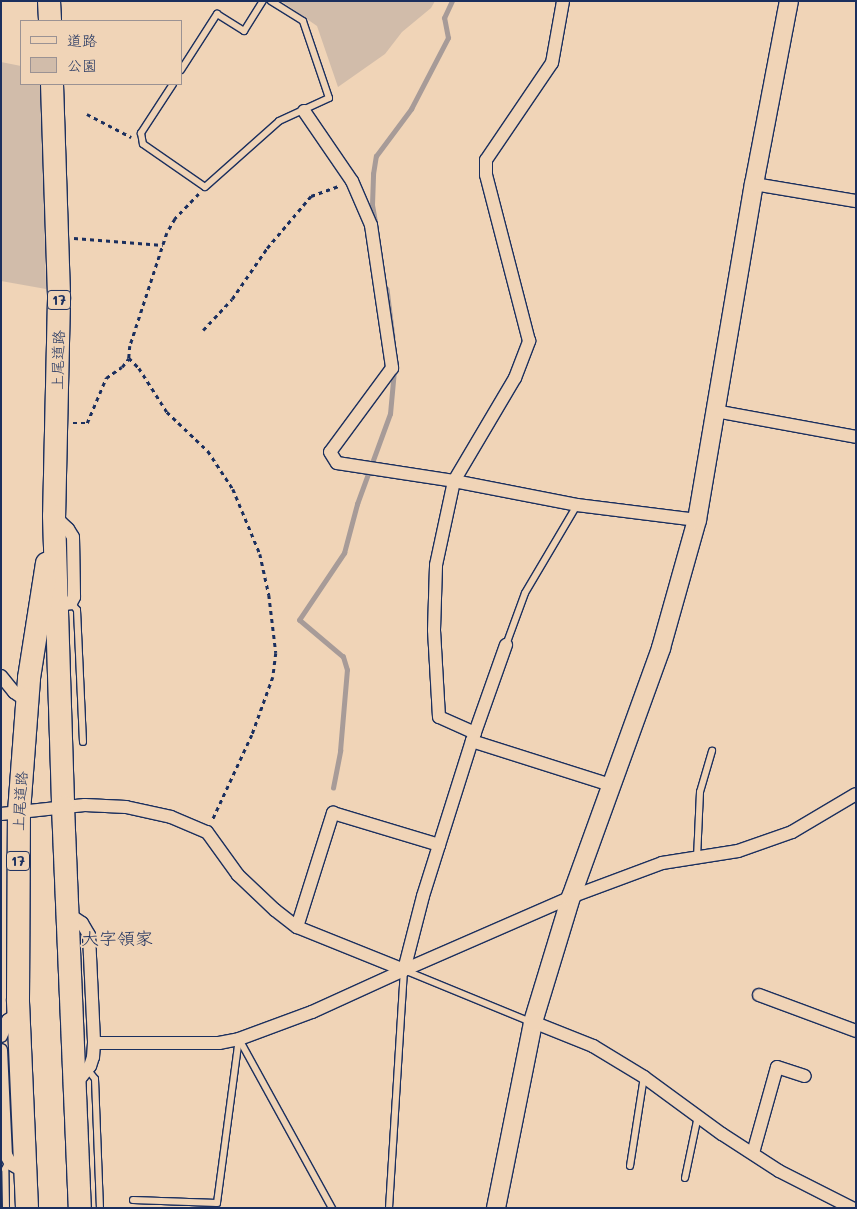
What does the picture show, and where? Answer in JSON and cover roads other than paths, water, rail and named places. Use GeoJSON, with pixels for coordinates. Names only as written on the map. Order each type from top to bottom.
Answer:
{"type":"FeatureCollection","features":[{"type":"Feature","properties":{"kind":"highway"},"geometry":{"type":"LineString","coordinates":[[50,1],[50,20]]}},
{"type":"Feature","properties":{"kind":"highway","name":"上尾道路"},"geometry":{"type":"LineString","coordinates":[[27,1208],[17,1166],[7,1024],[10,813],[54,516],[57,424],[57,237],[52,85]]}},
{"type":"Feature","properties":{"kind":"highway","name":"上尾道路"},"geometry":{"type":"LineString","coordinates":[[54,516],[65,605],[63,807],[68,913],[81,1075],[80,1208]]}},
{"type":"Feature","properties":{"kind":"street"},"geometry":{"type":"LineString","coordinates":[[563,1],[552,63],[486,160],[486,175],[530,341],[515,378],[454,481],[436,565],[434,630],[439,716],[473,737],[611,785]]}},
{"type":"Feature","properties":{"kind":"street"},"geometry":{"type":"LineString","coordinates":[[496,1208],[533,1022],[571,898],[661,648],[697,520],[754,184],[790,1]]}},
{"type":"Feature","properties":{"kind":"street"},"geometry":{"type":"LineString","coordinates":[[304,111],[352,182],[371,225],[392,368],[330,452],[337,463],[454,481],[577,504],[697,520]]}},
{"type":"Feature","properties":{"kind":"street"},"geometry":{"type":"LineString","coordinates":[[754,184],[856,201]]}},
{"type":"Feature","properties":{"kind":"street"},"geometry":{"type":"LineString","coordinates":[[715,411],[856,437]]}},
{"type":"Feature","properties":{"kind":"street"},"geometry":{"type":"LineString","coordinates":[[404,970],[439,845],[473,737],[506,645]]}},
{"type":"Feature","properties":{"kind":"street"},"geometry":{"type":"LineString","coordinates":[[1,676],[14,692],[27,701]]}},
{"type":"Feature","properties":{"kind":"street"},"geometry":{"type":"LineString","coordinates":[[94,1043],[219,1043],[239,1039],[312,1012],[571,898],[662,863],[738,851],[792,832],[856,794]]}},
{"type":"Feature","properties":{"kind":"street"},"geometry":{"type":"LineString","coordinates":[[10,813],[85,805],[126,807],[172,817],[207,832],[238,875],[274,910],[298,927],[404,970]]}},
{"type":"Feature","properties":{"kind":"street"},"geometry":{"type":"LineString","coordinates":[[298,927],[333,813],[439,845]]}},
{"type":"Feature","properties":{"kind":"street"},"geometry":{"type":"LineString","coordinates":[[68,913],[82,923],[89,935],[94,1057],[81,1075]]}},
{"type":"Feature","properties":{"kind":"street"},"geometry":{"type":"LineString","coordinates":[[760,995],[856,1031]]}},
{"type":"Feature","properties":{"kind":"street"},"geometry":{"type":"LineString","coordinates":[[533,1022],[593,1046],[644,1077],[779,1170],[852,1208]]}},
{"type":"Feature","properties":{"kind":"street"},"geometry":{"type":"LineString","coordinates":[[1,1050],[6,1155],[17,1166]]}},
{"type":"Feature","properties":{"kind":"street"},"geometry":{"type":"LineString","coordinates":[[753,1153],[776,1066],[805,1076]]}},
{"type":"Feature","properties":{"kind":"lane"},"geometry":{"type":"LineString","coordinates":[[182,68],[217,14],[244,31],[264,1]]}},
{"type":"Feature","properties":{"kind":"lane"},"geometry":{"type":"LineString","coordinates":[[172,85],[141,133],[143,144],[205,187],[279,121],[329,98],[303,21],[271,1]]}},
{"type":"Feature","properties":{"kind":"lane"},"geometry":{"type":"LineString","coordinates":[[506,645],[525,593],[577,504]]}},
{"type":"Feature","properties":{"kind":"lane"},"geometry":{"type":"LineString","coordinates":[[65,605],[77,610],[83,742]]}},
{"type":"Feature","properties":{"kind":"lane"},"geometry":{"type":"LineString","coordinates":[[696,858],[700,792],[712,751]]}},
{"type":"Feature","properties":{"kind":"lane"},"geometry":{"type":"LineString","coordinates":[[389,1208],[404,970],[533,1022]]}},
{"type":"Feature","properties":{"kind":"lane"},"geometry":{"type":"LineString","coordinates":[[133,1200],[217,1203],[239,1039]]}},
{"type":"Feature","properties":{"kind":"lane"},"geometry":{"type":"LineString","coordinates":[[239,1039],[332,1208]]}},
{"type":"Feature","properties":{"kind":"lane"},"geometry":{"type":"LineString","coordinates":[[81,1075],[95,1079],[100,1208]]}},
{"type":"Feature","properties":{"kind":"lane"},"geometry":{"type":"LineString","coordinates":[[630,1166],[644,1077]]}},
{"type":"Feature","properties":{"kind":"lane"},"geometry":{"type":"LineString","coordinates":[[685,1178],[698,1115]]}},
{"type":"Feature","properties":{"kind":"lane"},"geometry":{"type":"LineString","coordinates":[[6,1208],[5,1169],[17,1166]]}},
{"type":"Feature","properties":{"kind":"waterway"},"geometry":{"type":"LineString","coordinates":[[375,222],[372,205],[373,174],[376,156],[411,109],[448,38],[444,18],[452,1]]}},
{"type":"Feature","properties":{"kind":"waterway"},"geometry":{"type":"LineString","coordinates":[[387,289],[393,338]]}},
{"type":"Feature","properties":{"kind":"waterway"},"geometry":{"type":"LineString","coordinates":[[333,788],[340,751],[347,670],[343,657],[299,620],[344,553],[357,504],[390,414],[394,370]]}},
{"type":"Feature","properties":{"kind":"district","name":"大字領家"},"geometry":{"type":"Point","coordinates":[117,938]}}]}
